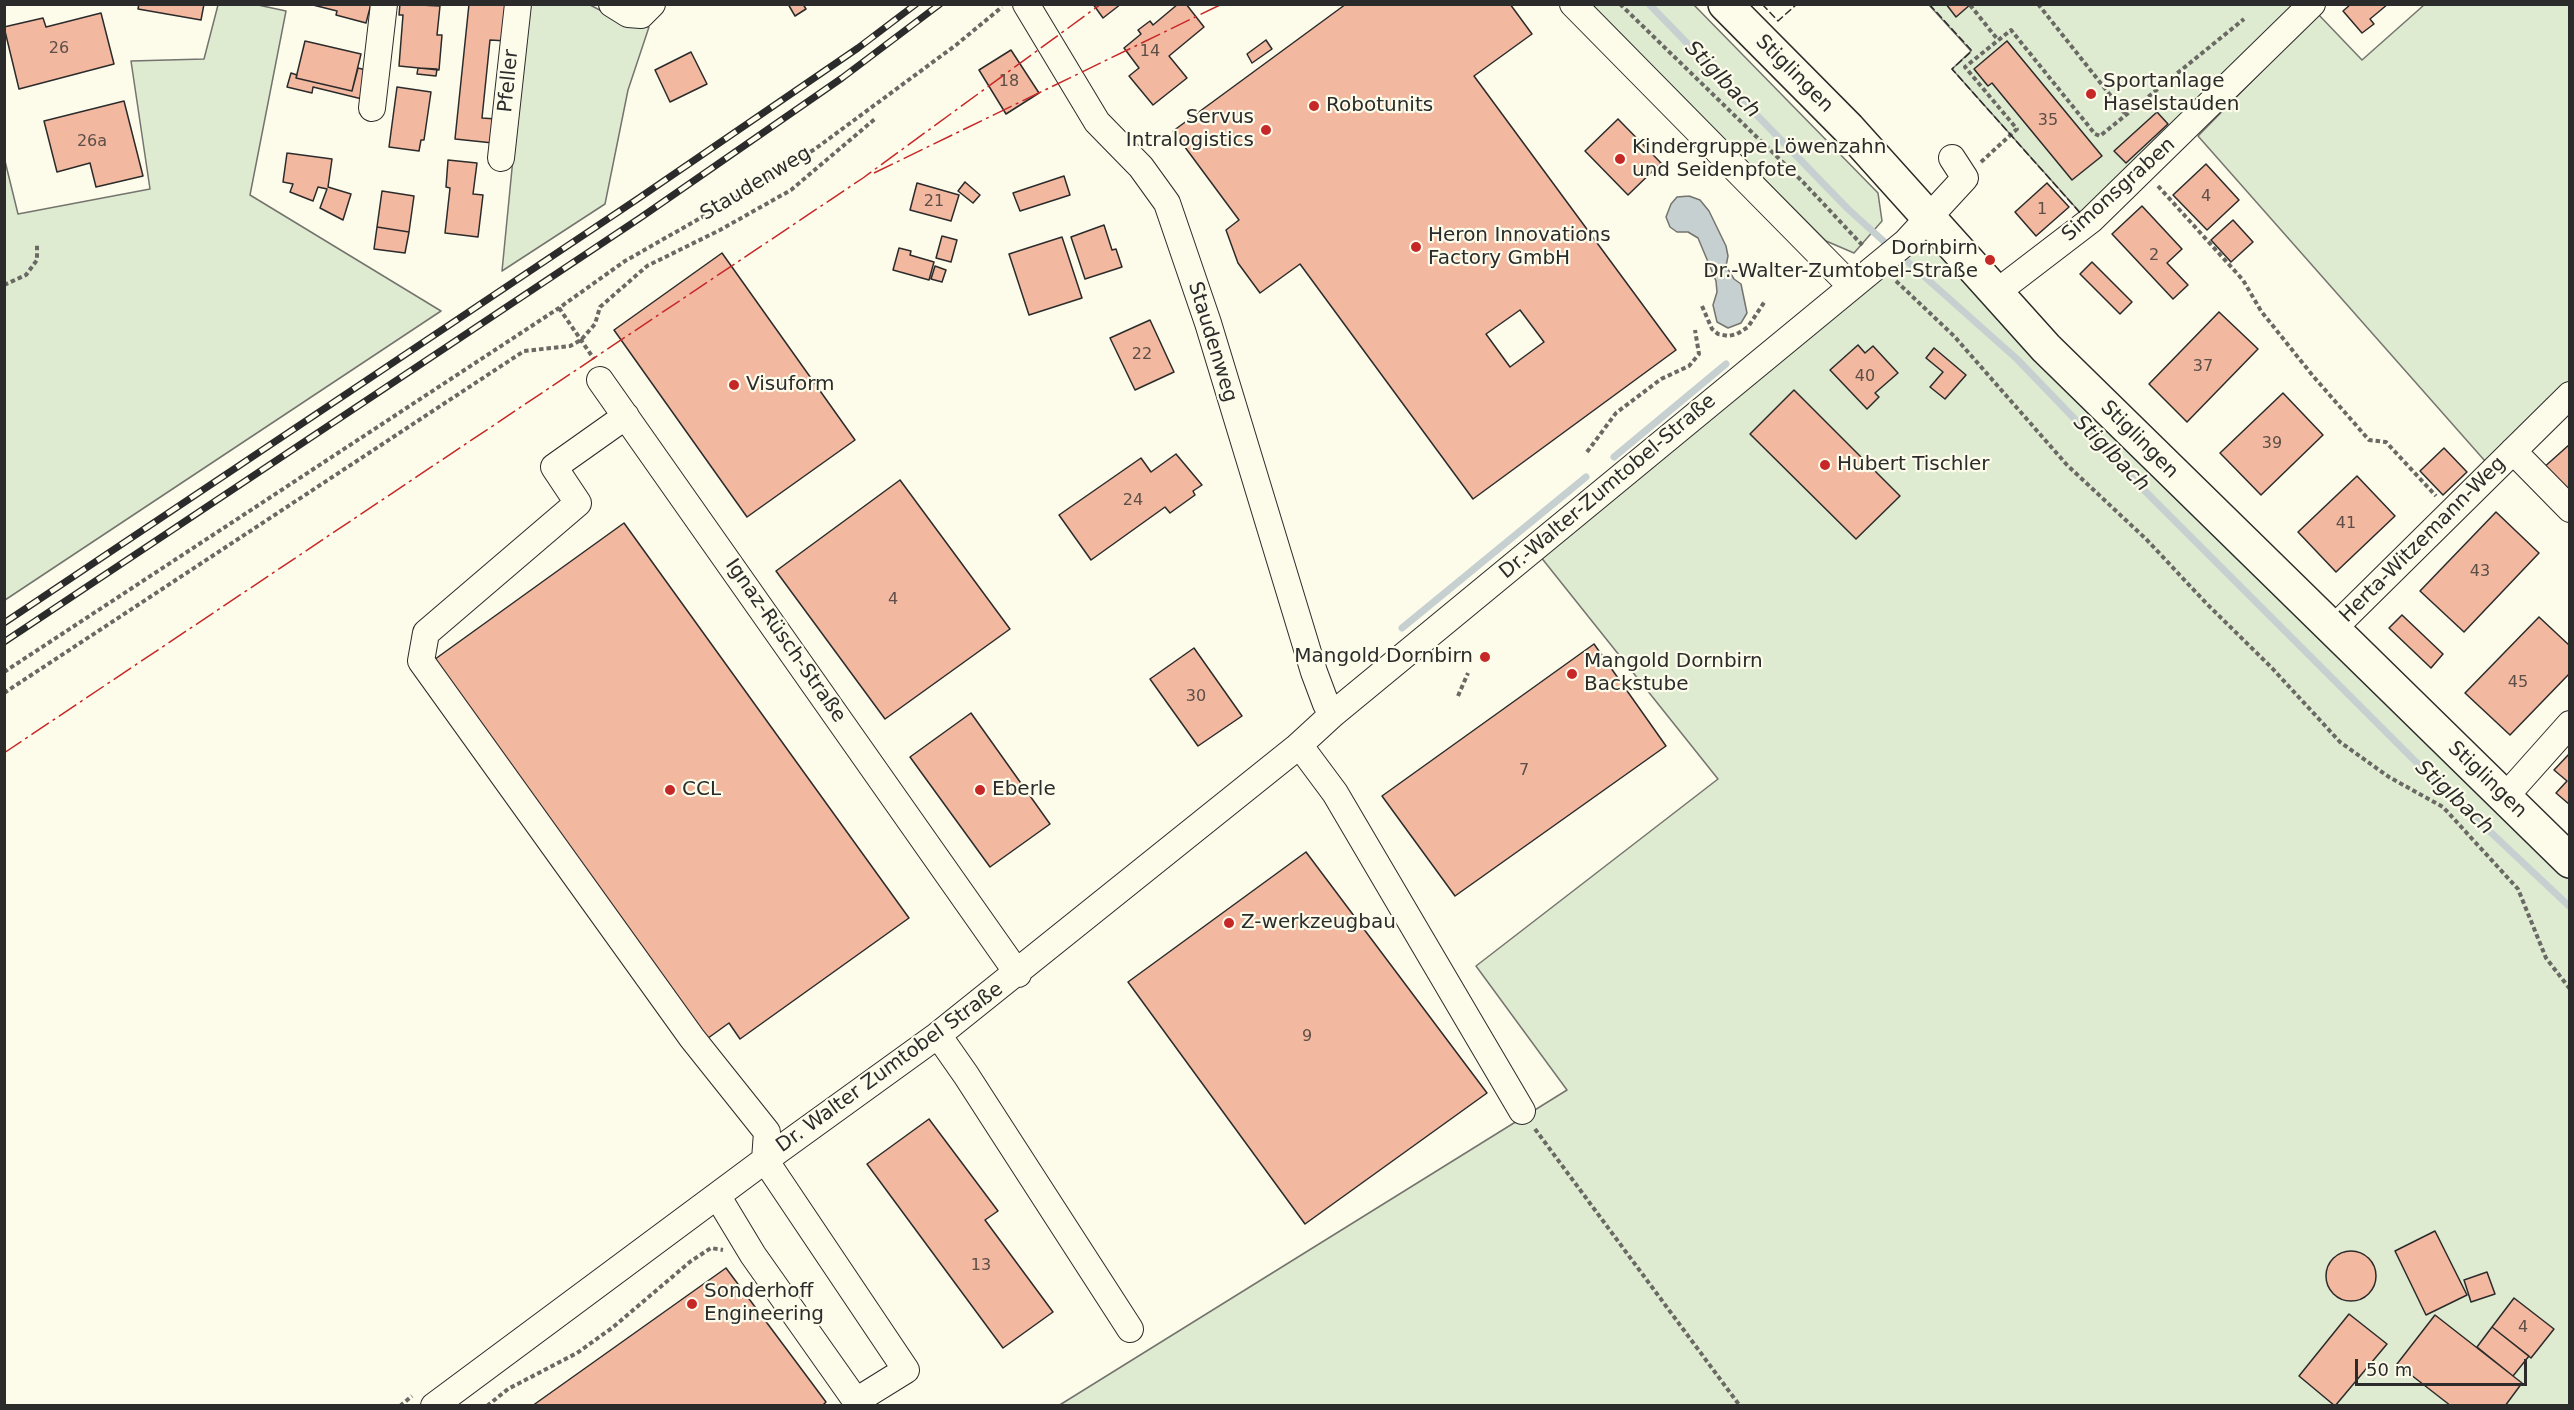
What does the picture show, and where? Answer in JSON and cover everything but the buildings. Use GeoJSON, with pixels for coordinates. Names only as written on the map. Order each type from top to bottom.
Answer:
{"type":"FeatureCollection","features":[{"type":"Feature","properties":{"kind":"main road","name":"Stiglingen"},"geometry":{"type":"LineString","coordinates":[[1725,4],[1848,128],[2046,348],[2570,861]]}},
{"type":"Feature","properties":{"kind":"street"},"geometry":{"type":"LineString","coordinates":[[372,108],[384,4]]}},
{"type":"Feature","properties":{"kind":"street","name":"Pfeller"},"geometry":{"type":"LineString","coordinates":[[501,158],[518,4]]}},
{"type":"Feature","properties":{"kind":"street"},"geometry":{"type":"LineString","coordinates":[[612,4],[628,14],[646,10]]}},
{"type":"Feature","properties":{"kind":"street","name":"Staudenweg"},"geometry":{"type":"LineString","coordinates":[[1026,4],[1097,122],[1142,167],[1167,203],[1208,323],[1314,672],[1326,704],[1333,714]]}},
{"type":"Feature","properties":{"kind":"street"},"geometry":{"type":"LineString","coordinates":[[1573,4],[1851,286]]}},
{"type":"Feature","properties":{"kind":"street","name":"Simonsgraben"},"geometry":{"type":"LineString","coordinates":[[1997,292],[2091,220],[2312,4]]}},
{"type":"Feature","properties":{"kind":"street"},"geometry":{"type":"LineString","coordinates":[[1882,263],[1930,217],[1959,168]]}},
{"type":"Feature","properties":{"kind":"street","name":"Dr.-Walter-Zumtobel-Straße"},"geometry":{"type":"LineString","coordinates":[[1333,714],[1851,286],[1882,263]]}},
{"type":"Feature","properties":{"kind":"street","name":"Ignaz-Rüsch-Straße"},"geometry":{"type":"LineString","coordinates":[[600,380],[1018,974]]}},
{"type":"Feature","properties":{"kind":"street","name":"Herta-Witzemann-Weg"},"geometry":{"type":"LineString","coordinates":[[2334,628],[2570,395]]}},
{"type":"Feature","properties":{"kind":"street"},"geometry":{"type":"LineString","coordinates":[[626,416],[554,467],[578,503],[426,633],[421,661],[692,1038],[767,1132],[765,1160],[906,1370],[856,1401],[753,1255],[717,1197]]}},
{"type":"Feature","properties":{"kind":"street","name":"Herta-Witzemann-Weg"},"geometry":{"type":"LineString","coordinates":[[2512,451],[2570,509]]}},
{"type":"Feature","properties":{"kind":"street","name":"Dr. Walter Zumtobel Straße"},"geometry":{"type":"LineString","coordinates":[[434,1406],[1018,974],[1296,748],[1333,714]]}},
{"type":"Feature","properties":{"kind":"street"},"geometry":{"type":"LineString","coordinates":[[2504,798],[2570,724]]}},
{"type":"Feature","properties":{"kind":"street"},"geometry":{"type":"LineString","coordinates":[[1296,748],[1306,754],[1335,793],[1522,1111]]}},
{"type":"Feature","properties":{"kind":"street"},"geometry":{"type":"LineString","coordinates":[[938,1035],[1130,1329]]}},
{"type":"Feature","properties":{"kind":"path","name":"Staudenweg"},"geometry":{"type":"LineString","coordinates":[[4,672],[559,308],[616,267],[815,149],[956,45],[1005,4]]}},
{"type":"Feature","properties":{"kind":"path"},"geometry":{"type":"LineString","coordinates":[[1620,4],[1803,182],[1954,336],[2067,465],[2146,538],[2340,742],[2389,777],[2443,807],[2518,889],[2546,958],[2570,989]]}},
{"type":"Feature","properties":{"kind":"path"},"geometry":{"type":"LineString","coordinates":[[2038,4],[2126,115]]}},
{"type":"Feature","properties":{"kind":"path"},"geometry":{"type":"LineString","coordinates":[[1970,5],[1998,40]]}},
{"type":"Feature","properties":{"kind":"path"},"geometry":{"type":"LineString","coordinates":[[1959,168],[2017,129],[1965,67],[2011,30],[2095,135],[2100,136],[2244,19]]}},
{"type":"Feature","properties":{"kind":"path"},"geometry":{"type":"LineString","coordinates":[[4,693],[524,351],[570,346],[581,340],[595,324],[600,307],[647,266],[720,230],[791,190],[876,118]]}},
{"type":"Feature","properties":{"kind":"path"},"geometry":{"type":"LineString","coordinates":[[2143,170],[2243,280],[2261,310],[2313,376],[2369,440],[2386,442],[2452,512]]}},
{"type":"Feature","properties":{"kind":"path"},"geometry":{"type":"LineString","coordinates":[[4,285],[26,275],[37,260],[37,245]]}},
{"type":"Feature","properties":{"kind":"path"},"geometry":{"type":"LineString","coordinates":[[1702,306],[1712,329],[1718,334],[1728,336],[1737,334],[1748,327],[1765,301]]}},
{"type":"Feature","properties":{"kind":"path"},"geometry":{"type":"LineString","coordinates":[[559,308],[601,370],[600,380]]}},
{"type":"Feature","properties":{"kind":"path"},"geometry":{"type":"LineString","coordinates":[[1587,452],[1616,413],[1661,379],[1689,366],[1699,354],[1695,330]]}},
{"type":"Feature","properties":{"kind":"path"},"geometry":{"type":"LineString","coordinates":[[1458,696],[1468,673]]}},
{"type":"Feature","properties":{"kind":"path"},"geometry":{"type":"LineString","coordinates":[[1522,1111],[1740,1406]]}},
{"type":"Feature","properties":{"kind":"path"},"geometry":{"type":"LineString","coordinates":[[487,1406],[507,1389],[577,1353],[634,1311],[690,1261],[711,1248],[753,1255]]}},
{"type":"Feature","properties":{"kind":"green space"},"geometry":{"type":"Polygon","coordinates":[[[218,5],[258,5],[286,11],[250,195],[441,311],[5,600],[5,161],[18,214],[150,189],[131,61],[204,59],[218,5]]]}},
{"type":"Feature","properties":{"kind":"green space"},"geometry":{"type":"Polygon","coordinates":[[[528,5],[590,5],[631,26],[649,27],[628,90],[605,204],[502,271],[528,5]]]}},
{"type":"Feature","properties":{"kind":"green space"},"geometry":{"type":"Polygon","coordinates":[[[1591,5],[1694,5],[1878,193],[1882,221],[1854,253],[1826,241],[1591,5]]]}},
{"type":"Feature","properties":{"kind":"green space","name":"Sportanlage Haselstauden"},"geometry":{"type":"Polygon","coordinates":[[[1929,5],[2294,5],[2085,218],[1952,69],[1971,51],[1929,5]]]}},
{"type":"Feature","properties":{"kind":"green space"},"geometry":{"type":"Polygon","coordinates":[[[2424,5],[2569,5],[2569,384],[2485,461],[2198,136],[2318,14],[2362,60],[2424,5]]]}},
{"type":"Feature","properties":{"kind":"green space"},"geometry":{"type":"Polygon","coordinates":[[[1929,222],[2028,346],[2129,452],[2324,627],[2569,879],[2569,1405],[1058,1406],[1567,1090],[1476,966],[1718,779],[1536,551],[1929,222]]]}},
{"type":"Feature","properties":{"kind":"shaded area"},"geometry":{"type":"Polygon","coordinates":[[[1689,196],[1700,200],[1709,211],[1726,246],[1728,256],[1726,266],[1734,279],[1741,284],[1747,313],[1741,323],[1728,328],[1717,322],[1713,305],[1717,292],[1716,281],[1698,238],[1688,232],[1677,232],[1670,227],[1666,217],[1671,204],[1677,197],[1689,196]]]}},
{"type":"Feature","properties":{"kind":"waterway","name":"Stiglbach"},"geometry":{"type":"LineString","coordinates":[[1649,4],[1848,209],[1890,247]]}},
{"type":"Feature","properties":{"kind":"waterway","name":"Stiglbach"},"geometry":{"type":"LineString","coordinates":[[1899,254],[2017,359],[2119,465],[2413,759],[2570,907]]}},
{"type":"Feature","properties":{"kind":"waterway"},"geometry":{"type":"LineString","coordinates":[[1614,457],[1726,364]]}},
{"type":"Feature","properties":{"kind":"waterway"},"geometry":{"type":"LineString","coordinates":[[1402,628],[1586,477]]}},
{"type":"Feature","properties":{"kind":"railway"},"geometry":{"type":"LineString","coordinates":[[4,623],[639,198],[858,48],[916,4]]}},
{"type":"Feature","properties":{"kind":"railway"},"geometry":{"type":"LineString","coordinates":[[4,642],[640,218],[842,78],[940,4]]}},
{"type":"Feature","properties":{"kind":"fence"},"geometry":{"type":"LineString","coordinates":[[1762,4],[1778,21],[1797,4]]}},
{"type":"Feature","properties":{"kind":"fence"},"geometry":{"type":"LineString","coordinates":[[1929,4],[1972,51],[1952,69],[2082,215]]}},
{"type":"Feature","properties":{"kind":"power"},"geometry":{"type":"LineString","coordinates":[[4,753],[863,178],[1101,4]]}},
{"type":"Feature","properties":{"kind":"power"},"geometry":{"type":"LineString","coordinates":[[874,173],[1222,4]]}},
{"type":"Feature","properties":{"kind":"place","name":"Sportanlage Haselstauden"},"geometry":{"type":"Point","coordinates":[2091,94]}},
{"type":"Feature","properties":{"kind":"place","name":"Robotunits"},"geometry":{"type":"Point","coordinates":[1314,106]}},
{"type":"Feature","properties":{"kind":"place","name":"Servus Intralogistics"},"geometry":{"type":"Point","coordinates":[1266,130]}},
{"type":"Feature","properties":{"kind":"place","name":"Kindergruppe Löwenzahn und Seidenpfote"},"geometry":{"type":"Point","coordinates":[1620,159]}},
{"type":"Feature","properties":{"kind":"place","name":"Heron Innovations Factory GmbH"},"geometry":{"type":"Point","coordinates":[1416,247]}},
{"type":"Feature","properties":{"kind":"place","name":"Dornbirn Dr.-Walter-Zumtobel-Straße"},"geometry":{"type":"Point","coordinates":[1990,260]}},
{"type":"Feature","properties":{"kind":"place","name":"Visuform"},"geometry":{"type":"Point","coordinates":[734,385]}},
{"type":"Feature","properties":{"kind":"place","name":"Hubert Tischler"},"geometry":{"type":"Point","coordinates":[1825,465]}},
{"type":"Feature","properties":{"kind":"place","name":"Mangold Dornbirn"},"geometry":{"type":"Point","coordinates":[1485,657]}},
{"type":"Feature","properties":{"kind":"place","name":"Mangold Dornbirn Backstube"},"geometry":{"type":"Point","coordinates":[1572,674]}},
{"type":"Feature","properties":{"kind":"place","name":"CCL"},"geometry":{"type":"Point","coordinates":[670,790]}},
{"type":"Feature","properties":{"kind":"place","name":"Eberle"},"geometry":{"type":"Point","coordinates":[980,790]}},
{"type":"Feature","properties":{"kind":"place","name":"Z-werkzeugbau"},"geometry":{"type":"Point","coordinates":[1229,923]}},
{"type":"Feature","properties":{"kind":"place","name":"Sonderhoff Engineering"},"geometry":{"type":"Point","coordinates":[692,1304]}}]}
